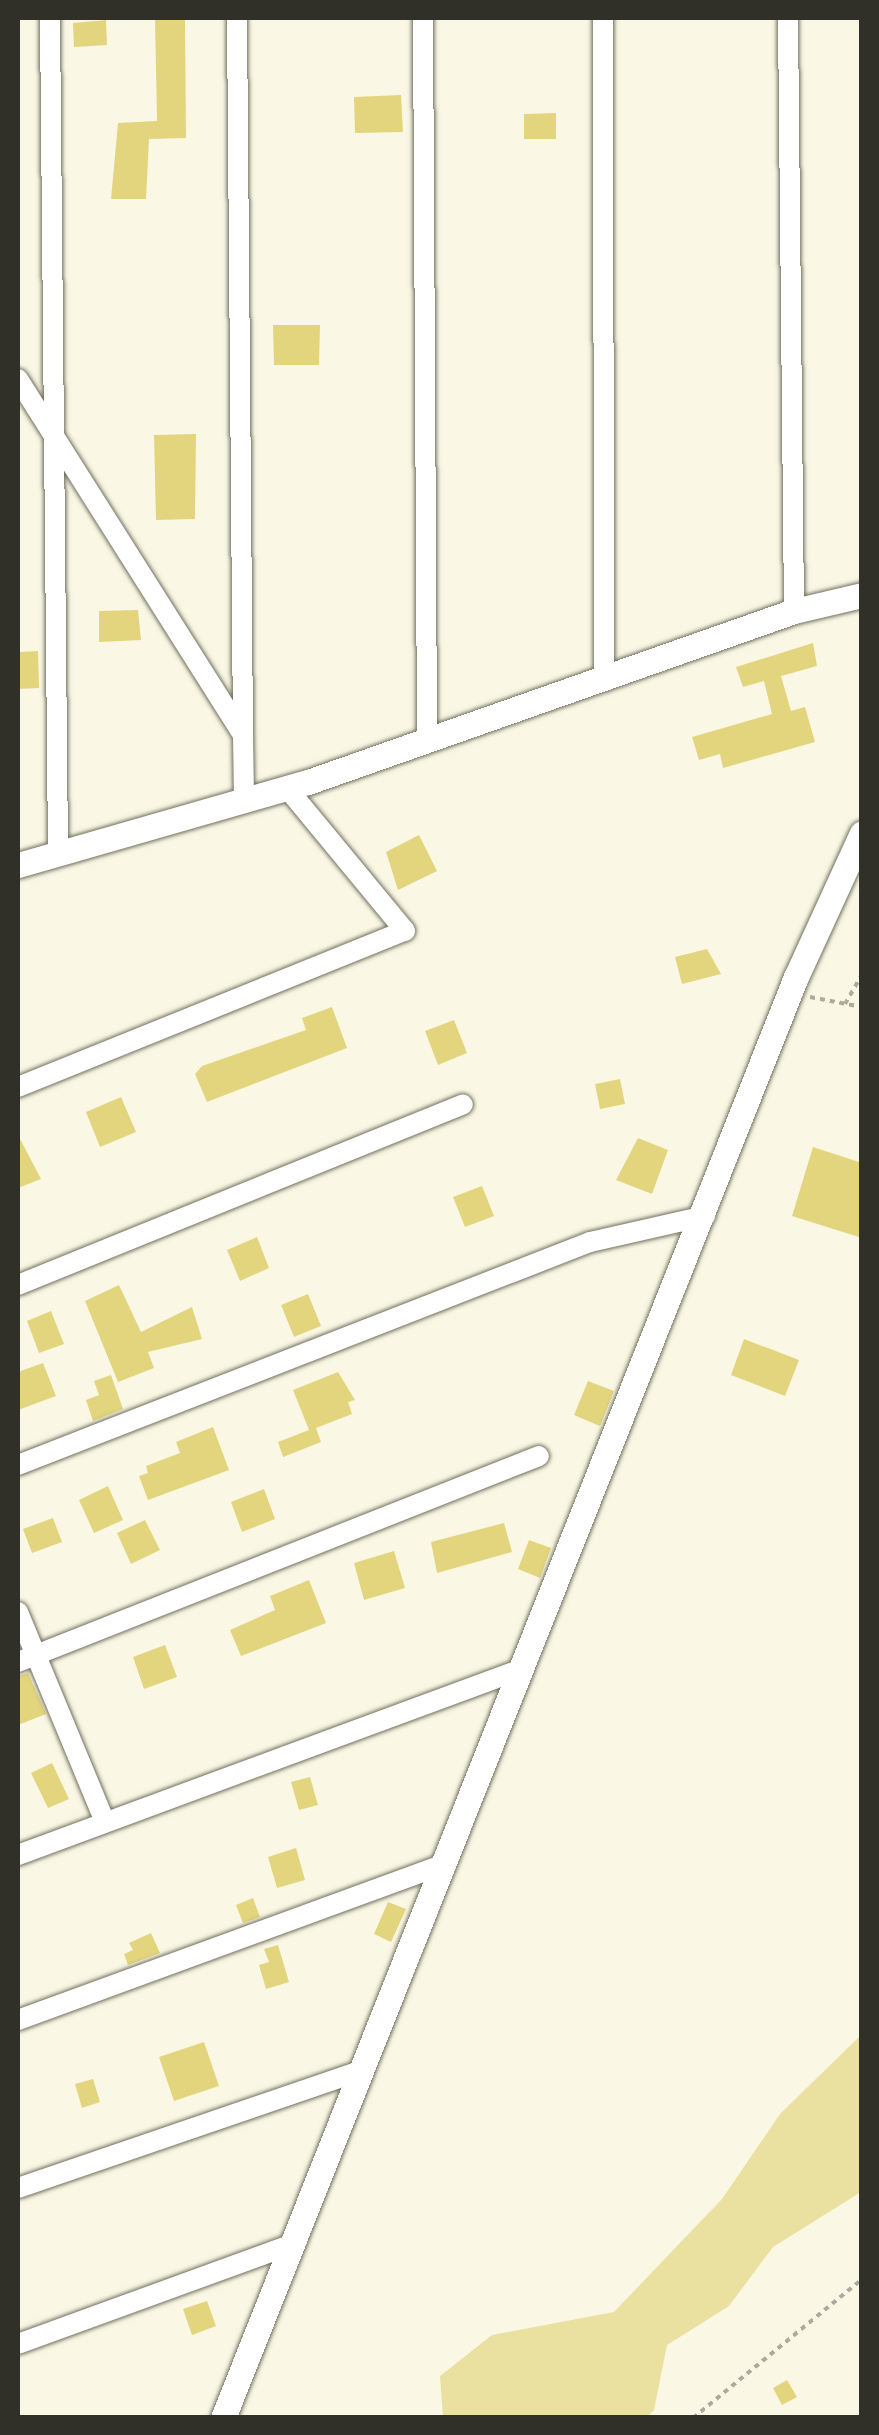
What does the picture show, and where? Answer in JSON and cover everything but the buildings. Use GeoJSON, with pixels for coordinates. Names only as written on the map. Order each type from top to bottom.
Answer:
{"type":"FeatureCollection","features":[{"type":"Feature","properties":{"kind":"street"},"geometry":{"type":"LineString","coordinates":[[50,18],[58,854]]}},
{"type":"Feature","properties":{"kind":"street"},"geometry":{"type":"LineString","coordinates":[[236,18],[244,802]]}},
{"type":"Feature","properties":{"kind":"street"},"geometry":{"type":"LineString","coordinates":[[423,18],[427,740]]}},
{"type":"Feature","properties":{"kind":"street"},"geometry":{"type":"LineString","coordinates":[[603,18],[604,677]]}},
{"type":"Feature","properties":{"kind":"street"},"geometry":{"type":"LineString","coordinates":[[788,18],[794,611]]}},
{"type":"Feature","properties":{"kind":"street"},"geometry":{"type":"LineString","coordinates":[[18,378],[243,735]]}},
{"type":"Feature","properties":{"kind":"street"},"geometry":{"type":"LineString","coordinates":[[18,865],[244,802],[794,611],[862,595]]}},
{"type":"Feature","properties":{"kind":"street"},"geometry":{"type":"LineString","coordinates":[[18,1087],[406,930],[287,788]]}},
{"type":"Feature","properties":{"kind":"street"},"geometry":{"type":"LineString","coordinates":[[223,2418],[705,1216],[790,993],[862,833]]}},
{"type":"Feature","properties":{"kind":"street"},"geometry":{"type":"LineString","coordinates":[[18,1285],[464,1104]]}},
{"type":"Feature","properties":{"kind":"street"},"geometry":{"type":"LineString","coordinates":[[18,1465],[590,1242],[705,1216]]}},
{"type":"Feature","properties":{"kind":"street"},"geometry":{"type":"LineString","coordinates":[[28,1658],[539,1456]]}},
{"type":"Feature","properties":{"kind":"street"},"geometry":{"type":"LineString","coordinates":[[18,1612],[28,1658],[106,1822]]}},
{"type":"Feature","properties":{"kind":"street"},"geometry":{"type":"LineString","coordinates":[[18,1855],[524,1668]]}},
{"type":"Feature","properties":{"kind":"street"},"geometry":{"type":"LineString","coordinates":[[18,2020],[446,1863]]}},
{"type":"Feature","properties":{"kind":"street"},"geometry":{"type":"LineString","coordinates":[[18,2188],[362,2070]]}},
{"type":"Feature","properties":{"kind":"street"},"geometry":{"type":"LineString","coordinates":[[18,2344],[292,2244]]}},
{"type":"Feature","properties":{"kind":"path"},"geometry":{"type":"LineString","coordinates":[[844,1004],[862,974]]}},
{"type":"Feature","properties":{"kind":"path"},"geometry":{"type":"LineString","coordinates":[[790,993],[862,1007]]}},
{"type":"Feature","properties":{"kind":"path"},"geometry":{"type":"LineString","coordinates":[[693,2418],[862,2279]]}},
{"type":"Feature","properties":{"kind":"shaded area"},"geometry":{"type":"Polygon","coordinates":[[[861,2035],[861,2192],[773,2247],[729,2306],[667,2345],[654,2410],[647,2417],[443,2417],[440,2376],[492,2335],[614,2312],[722,2199],[780,2114],[861,2035]]]}}]}
